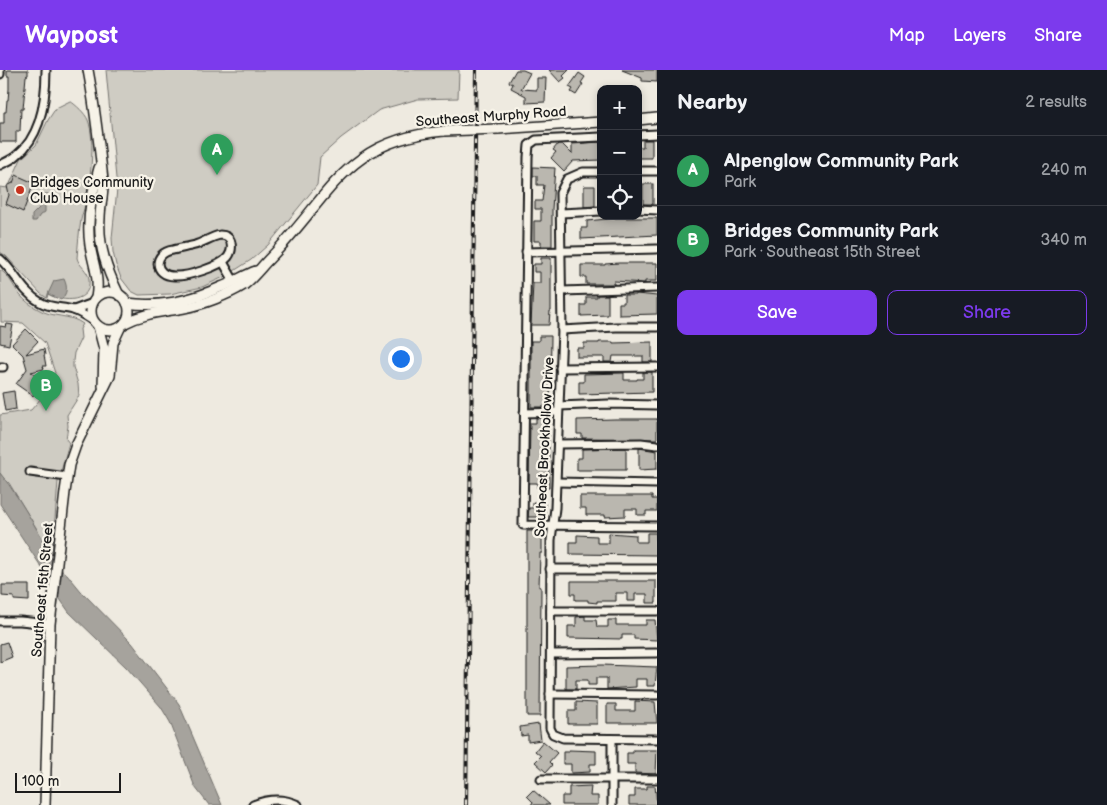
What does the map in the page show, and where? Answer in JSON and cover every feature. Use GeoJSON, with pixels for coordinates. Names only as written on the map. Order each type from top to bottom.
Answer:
{"type":"FeatureCollection","features":[{"type":"Feature","properties":{"kind":"main road"},"geometry":{"type":"LineString","coordinates":[[88,70],[99,135],[100,165],[103,181],[100,219],[102,252],[112,282],[127,303],[129,313],[123,325],[109,331],[96,324],[91,309],[98,276],[90,243],[89,227],[95,181],[100,165]]}},
{"type":"Feature","properties":{"kind":"main road"},"geometry":{"type":"LineString","coordinates":[[642,120],[657,118]]}},
{"type":"Feature","properties":{"kind":"main road","name":"Southeast Murphy Road"},"geometry":{"type":"LineString","coordinates":[[123,325],[143,315],[208,302],[244,284],[280,247],[351,165],[372,151],[387,144],[422,133],[597,122]]}},
{"type":"Feature","properties":{"kind":"main road","name":"Southeast Murphy Road"},"geometry":{"type":"LineString","coordinates":[[127,303],[158,304],[182,300],[204,294],[259,270]]}},
{"type":"Feature","properties":{"kind":"main road"},"geometry":{"type":"LineString","coordinates":[[94,300],[107,292],[120,295]]}},
{"type":"Feature","properties":{"kind":"main road","name":"Southeast 15th Street"},"geometry":{"type":"LineString","coordinates":[[96,324],[104,349],[103,386]]}},
{"type":"Feature","properties":{"kind":"main road","name":"Southeast 15th Street"},"geometry":{"type":"LineString","coordinates":[[45,805],[50,624],[67,477],[76,445],[103,386],[110,376],[113,343],[123,325]]}},
{"type":"Feature","properties":{"kind":"street"},"geometry":{"type":"LineString","coordinates":[[0,165],[19,154],[32,135],[44,106],[46,70]]}},
{"type":"Feature","properties":{"kind":"street"},"geometry":{"type":"LineString","coordinates":[[642,135],[657,134]]}},
{"type":"Feature","properties":{"kind":"street"},"geometry":{"type":"LineString","coordinates":[[597,137],[536,140],[529,145],[523,525],[657,526]]}},
{"type":"Feature","properties":{"kind":"street"},"geometry":{"type":"LineString","coordinates":[[642,171],[657,171]]}},
{"type":"Feature","properties":{"kind":"street","name":"Southeast Brookhollow Drive"},"geometry":{"type":"LineString","coordinates":[[597,172],[583,172],[567,179],[560,193],[562,330],[557,482],[550,569],[550,728],[553,734],[563,738],[612,739]]}},
{"type":"Feature","properties":{"kind":"street"},"geometry":{"type":"LineString","coordinates":[[642,209],[657,210]]}},
{"type":"Feature","properties":{"kind":"street"},"geometry":{"type":"LineString","coordinates":[[560,213],[597,211]]}},
{"type":"Feature","properties":{"kind":"street"},"geometry":{"type":"LineString","coordinates":[[220,235],[225,235],[232,245],[228,257],[223,262],[176,276],[168,276],[161,272],[158,266],[161,254],[168,250],[193,246],[220,235]]}},
{"type":"Feature","properties":{"kind":"street"},"geometry":{"type":"LineString","coordinates":[[526,252],[657,249]]}},
{"type":"Feature","properties":{"kind":"street"},"geometry":{"type":"LineString","coordinates":[[0,259],[7,265],[25,289],[38,300],[50,306],[74,310],[96,324]]}},
{"type":"Feature","properties":{"kind":"street"},"geometry":{"type":"LineString","coordinates":[[223,262],[234,281]]}},
{"type":"Feature","properties":{"kind":"street"},"geometry":{"type":"LineString","coordinates":[[562,291],[657,288]]}},
{"type":"Feature","properties":{"kind":"street"},"geometry":{"type":"LineString","coordinates":[[74,310],[94,300]]}},
{"type":"Feature","properties":{"kind":"street"},"geometry":{"type":"LineString","coordinates":[[562,330],[616,326],[657,327]]}},
{"type":"Feature","properties":{"kind":"street"},"geometry":{"type":"LineString","coordinates":[[560,368],[657,367]]}},
{"type":"Feature","properties":{"kind":"street"},"geometry":{"type":"LineString","coordinates":[[524,413],[608,404],[657,405]]}},
{"type":"Feature","properties":{"kind":"street"},"geometry":{"type":"LineString","coordinates":[[558,444],[641,443],[657,445]]}},
{"type":"Feature","properties":{"kind":"street"},"geometry":{"type":"LineString","coordinates":[[30,472],[67,477]]}},
{"type":"Feature","properties":{"kind":"street"},"geometry":{"type":"LineString","coordinates":[[557,482],[657,484]]}},
{"type":"Feature","properties":{"kind":"street"},"geometry":{"type":"LineString","coordinates":[[550,569],[657,569]]}},
{"type":"Feature","properties":{"kind":"street"},"geometry":{"type":"LineString","coordinates":[[551,611],[657,611]]}},
{"type":"Feature","properties":{"kind":"street"},"geometry":{"type":"LineString","coordinates":[[0,621],[50,624]]}},
{"type":"Feature","properties":{"kind":"street"},"geometry":{"type":"LineString","coordinates":[[551,654],[657,653]]}},
{"type":"Feature","properties":{"kind":"street"},"geometry":{"type":"LineString","coordinates":[[550,694],[657,695]]}},
{"type":"Feature","properties":{"kind":"street"},"geometry":{"type":"LineString","coordinates":[[612,805],[612,739],[657,739]]}},
{"type":"Feature","properties":{"kind":"street"},"geometry":{"type":"LineString","coordinates":[[541,779],[657,779]]}},
{"type":"Feature","properties":{"kind":"street"},"geometry":{"type":"LineString","coordinates":[[253,805],[275,800],[288,801],[298,805]]}},
{"type":"Feature","properties":{"kind":"shaded area"},"geometry":{"type":"Polygon","coordinates":[[[106,70],[459,70],[458,98],[418,99],[379,110],[341,138],[320,157],[317,185],[268,245],[251,260],[226,276],[202,287],[170,294],[139,295],[131,291],[121,278],[113,252],[112,238],[117,189],[106,70]]]}},
{"type":"Feature","properties":{"kind":"shaded area"},"geometry":{"type":"Polygon","coordinates":[[[70,101],[80,109],[88,120],[92,150],[89,185],[81,220],[77,258],[88,276],[89,287],[81,297],[68,300],[48,294],[47,298],[41,294],[0,252],[0,187],[8,188],[21,159],[36,145],[56,108],[70,101]]]}},
{"type":"Feature","properties":{"kind":"shaded area"},"geometry":{"type":"Polygon","coordinates":[[[45,194],[48,194],[50,198],[45,203],[45,212],[36,221],[32,221],[32,215],[39,208],[39,203],[36,201],[45,194]]]}},
{"type":"Feature","properties":{"kind":"shaded area"},"geometry":{"type":"Polygon","coordinates":[[[0,270],[22,297],[33,306],[43,312],[72,319],[83,324],[80,329],[81,338],[74,353],[73,361],[79,396],[67,415],[66,439],[69,443],[58,482],[52,554],[9,483],[0,475],[0,415],[31,410],[47,391],[55,373],[45,343],[23,323],[1,322],[0,270]]]}},
{"type":"Feature","properties":{"kind":"shaded area"},"geometry":{"type":"Polygon","coordinates":[[[64,279],[66,290],[61,300],[48,294],[54,281],[64,279]]]}},
{"type":"Feature","properties":{"kind":"shaded area"},"geometry":{"type":"Polygon","coordinates":[[[0,473],[63,572],[132,643],[179,704],[222,805],[209,805],[195,787],[170,722],[161,707],[127,668],[69,612],[48,582],[44,571],[0,504],[0,473]]]}},
{"type":"Feature","properties":{"kind":"building"},"geometry":{"type":"Polygon","coordinates":[[[7,70],[28,70],[23,109],[21,109],[20,131],[16,131],[16,142],[0,142],[0,123],[4,123],[4,112],[6,112],[8,100],[9,76],[7,76],[7,70]]]}},
{"type":"Feature","properties":{"kind":"building"},"geometry":{"type":"Polygon","coordinates":[[[516,70],[530,73],[521,89],[537,90],[537,78],[546,78],[545,102],[526,103],[526,96],[511,88],[513,84],[509,82],[516,70]]]}},
{"type":"Feature","properties":{"kind":"building"},"geometry":{"type":"Polygon","coordinates":[[[549,70],[569,70],[563,76],[565,78],[560,82],[549,70]]]}},
{"type":"Feature","properties":{"kind":"building"},"geometry":{"type":"Polygon","coordinates":[[[622,70],[657,70],[657,82],[642,81],[642,78],[622,70]]]}},
{"type":"Feature","properties":{"kind":"building"},"geometry":{"type":"Polygon","coordinates":[[[579,73],[585,77],[576,95],[571,92],[573,89],[569,87],[579,73]]]}},
{"type":"Feature","properties":{"kind":"building"},"geometry":{"type":"Polygon","coordinates":[[[643,140],[652,140],[652,158],[642,158],[643,140]]]}},
{"type":"Feature","properties":{"kind":"building"},"geometry":{"type":"Polygon","coordinates":[[[597,142],[597,160],[573,161],[564,171],[551,158],[556,152],[553,150],[558,144],[562,144],[572,154],[572,144],[597,142]]]}},
{"type":"Feature","properties":{"kind":"building"},"geometry":{"type":"Polygon","coordinates":[[[533,167],[555,168],[552,246],[541,246],[541,241],[534,241],[534,221],[541,221],[541,209],[535,209],[535,201],[542,201],[544,185],[537,185],[537,176],[533,176],[533,167]]]}},
{"type":"Feature","properties":{"kind":"building","name":"Bridges Community Club House"},"geometry":{"type":"Polygon","coordinates":[[[16,175],[34,183],[23,212],[6,204],[9,195],[7,186],[13,183],[16,175]]]}},
{"type":"Feature","properties":{"kind":"building"},"geometry":{"type":"Polygon","coordinates":[[[643,184],[653,184],[653,204],[643,204],[643,184]]]}},
{"type":"Feature","properties":{"kind":"building"},"geometry":{"type":"Polygon","coordinates":[[[584,186],[595,186],[595,206],[584,207],[584,186]]]}},
{"type":"Feature","properties":{"kind":"building"},"geometry":{"type":"Polygon","coordinates":[[[657,218],[657,235],[581,239],[581,228],[587,228],[587,221],[657,218]]]}},
{"type":"Feature","properties":{"kind":"building"},"geometry":{"type":"Polygon","coordinates":[[[541,258],[551,258],[551,311],[549,325],[531,325],[533,283],[540,283],[540,272],[534,272],[534,264],[541,264],[541,258]]]}},
{"type":"Feature","properties":{"kind":"building"},"geometry":{"type":"Polygon","coordinates":[[[657,263],[657,281],[645,281],[645,283],[614,281],[614,284],[586,284],[586,277],[581,277],[581,265],[657,263]]]}},
{"type":"Feature","properties":{"kind":"building"},"geometry":{"type":"Polygon","coordinates":[[[597,295],[608,295],[608,315],[581,316],[581,305],[586,305],[586,297],[597,297],[597,295]]]}},
{"type":"Feature","properties":{"kind":"building"},"geometry":{"type":"Polygon","coordinates":[[[624,295],[657,296],[657,314],[619,315],[619,303],[624,303],[624,295]]]}},
{"type":"Feature","properties":{"kind":"building"},"geometry":{"type":"Polygon","coordinates":[[[7,324],[13,325],[9,345],[0,343],[0,326],[6,327],[7,324]]]}},
{"type":"Feature","properties":{"kind":"building"},"geometry":{"type":"Polygon","coordinates":[[[26,329],[38,341],[26,354],[44,349],[45,355],[46,366],[43,366],[44,369],[31,372],[41,377],[40,380],[42,381],[33,396],[16,384],[27,369],[23,355],[12,344],[26,329]]]}},
{"type":"Feature","properties":{"kind":"building"},"geometry":{"type":"Polygon","coordinates":[[[539,336],[551,336],[550,407],[531,407],[531,341],[539,341],[539,336]]]}},
{"type":"Feature","properties":{"kind":"building"},"geometry":{"type":"Polygon","coordinates":[[[652,342],[652,362],[643,362],[643,356],[613,356],[612,362],[604,362],[604,357],[577,357],[577,348],[584,348],[584,343],[652,342]]]}},
{"type":"Feature","properties":{"kind":"building"},"geometry":{"type":"Polygon","coordinates":[[[643,372],[652,372],[652,392],[579,394],[579,382],[584,382],[584,374],[624,373],[624,380],[637,380],[643,379],[643,372]]]}},
{"type":"Feature","properties":{"kind":"building"},"geometry":{"type":"Polygon","coordinates":[[[14,391],[16,409],[5,411],[2,393],[14,391]]]}},
{"type":"Feature","properties":{"kind":"building"},"geometry":{"type":"Polygon","coordinates":[[[536,418],[549,418],[549,488],[537,488],[537,483],[529,483],[530,423],[536,423],[536,418]]]}},
{"type":"Feature","properties":{"kind":"building"},"geometry":{"type":"Polygon","coordinates":[[[657,419],[657,439],[582,438],[582,434],[577,434],[577,420],[657,419]]]}},
{"type":"Feature","properties":{"kind":"building"},"geometry":{"type":"Polygon","coordinates":[[[626,448],[626,470],[577,470],[577,458],[582,458],[582,449],[626,448]]]}},
{"type":"Feature","properties":{"kind":"building"},"geometry":{"type":"Polygon","coordinates":[[[639,448],[657,451],[657,469],[639,470],[639,448]]]}},
{"type":"Feature","properties":{"kind":"building"},"geometry":{"type":"Polygon","coordinates":[[[580,496],[652,496],[652,499],[657,499],[657,511],[646,511],[646,515],[637,515],[637,509],[625,509],[625,516],[605,517],[605,515],[586,515],[586,508],[580,508],[580,496]]]}},
{"type":"Feature","properties":{"kind":"building"},"geometry":{"type":"Polygon","coordinates":[[[533,502],[545,503],[545,517],[528,517],[529,508],[533,508],[533,502]]]}},
{"type":"Feature","properties":{"kind":"building"},"geometry":{"type":"Polygon","coordinates":[[[527,531],[542,531],[539,587],[541,587],[540,716],[527,716],[527,531]]]}},
{"type":"Feature","properties":{"kind":"building"},"geometry":{"type":"Polygon","coordinates":[[[609,533],[636,535],[636,542],[647,542],[647,533],[656,533],[657,555],[570,554],[570,542],[577,542],[577,535],[597,536],[597,543],[609,543],[609,533]]]}},
{"type":"Feature","properties":{"kind":"building"},"geometry":{"type":"Polygon","coordinates":[[[571,581],[656,581],[656,603],[647,603],[647,594],[635,594],[635,601],[627,601],[627,593],[616,593],[616,601],[597,601],[597,603],[588,602],[588,600],[575,600],[575,594],[571,594],[571,581]]]}},
{"type":"Feature","properties":{"kind":"building"},"geometry":{"type":"Polygon","coordinates":[[[2,585],[29,585],[29,601],[14,600],[14,597],[2,596],[2,585]]]}},
{"type":"Feature","properties":{"kind":"building"},"geometry":{"type":"Polygon","coordinates":[[[585,616],[585,620],[596,620],[597,627],[608,627],[608,620],[616,620],[616,625],[646,625],[646,620],[655,620],[657,640],[634,639],[634,635],[622,635],[622,639],[568,638],[568,626],[576,626],[576,617],[585,616]]]}},
{"type":"Feature","properties":{"kind":"building"},"geometry":{"type":"Polygon","coordinates":[[[7,642],[12,657],[0,662],[0,644],[7,642]]]}},
{"type":"Feature","properties":{"kind":"building"},"geometry":{"type":"Polygon","coordinates":[[[566,666],[657,667],[655,686],[647,686],[647,679],[636,679],[636,687],[607,689],[607,678],[596,678],[596,685],[588,685],[588,680],[576,680],[576,689],[566,689],[566,666]]]}},
{"type":"Feature","properties":{"kind":"building"},"geometry":{"type":"Polygon","coordinates":[[[635,701],[655,702],[657,723],[607,723],[607,704],[616,704],[616,711],[635,711],[635,701]]]}},
{"type":"Feature","properties":{"kind":"building"},"geometry":{"type":"Polygon","coordinates":[[[576,702],[597,703],[597,724],[568,724],[568,711],[576,711],[576,702]]]}},
{"type":"Feature","properties":{"kind":"building"},"geometry":{"type":"Polygon","coordinates":[[[539,724],[541,740],[528,742],[528,735],[521,736],[520,727],[539,724]]]}},
{"type":"Feature","properties":{"kind":"building"},"geometry":{"type":"Polygon","coordinates":[[[543,741],[557,753],[549,762],[552,765],[546,772],[535,762],[541,756],[535,751],[543,741]]]}},
{"type":"Feature","properties":{"kind":"building"},"geometry":{"type":"Polygon","coordinates":[[[569,750],[596,751],[596,764],[590,764],[590,772],[571,773],[571,764],[563,764],[563,752],[569,752],[569,750]]]}},
{"type":"Feature","properties":{"kind":"building"},"geometry":{"type":"Polygon","coordinates":[[[633,750],[657,750],[656,774],[635,773],[635,764],[627,764],[627,753],[633,753],[633,750]]]}},
{"type":"Feature","properties":{"kind":"building"},"geometry":{"type":"Polygon","coordinates":[[[591,786],[590,796],[598,796],[598,805],[562,805],[562,796],[569,796],[569,787],[591,786]]]}},
{"type":"Feature","properties":{"kind":"building"},"geometry":{"type":"Polygon","coordinates":[[[647,786],[655,786],[657,805],[629,805],[629,797],[635,797],[635,789],[647,789],[647,786]]]}},
{"type":"Feature","properties":{"kind":"building"},"geometry":{"type":"Polygon","coordinates":[[[533,790],[550,805],[531,805],[533,802],[527,796],[533,790]]]}},
{"type":"Feature","properties":{"kind":"railway"},"geometry":{"type":"LineString","coordinates":[[466,805],[476,70]]}},
{"type":"Feature","properties":{"kind":"place","name":"Alpenglow Community Park"},"geometry":{"type":"Point","coordinates":[217,175]}},
{"type":"Feature","properties":{"kind":"place","name":"Bridges Community Club House"},"geometry":{"type":"Point","coordinates":[20,190]}},
{"type":"Feature","properties":{"kind":"place","name":"Bridges Community Park"},"geometry":{"type":"Point","coordinates":[46,411]}}]}
